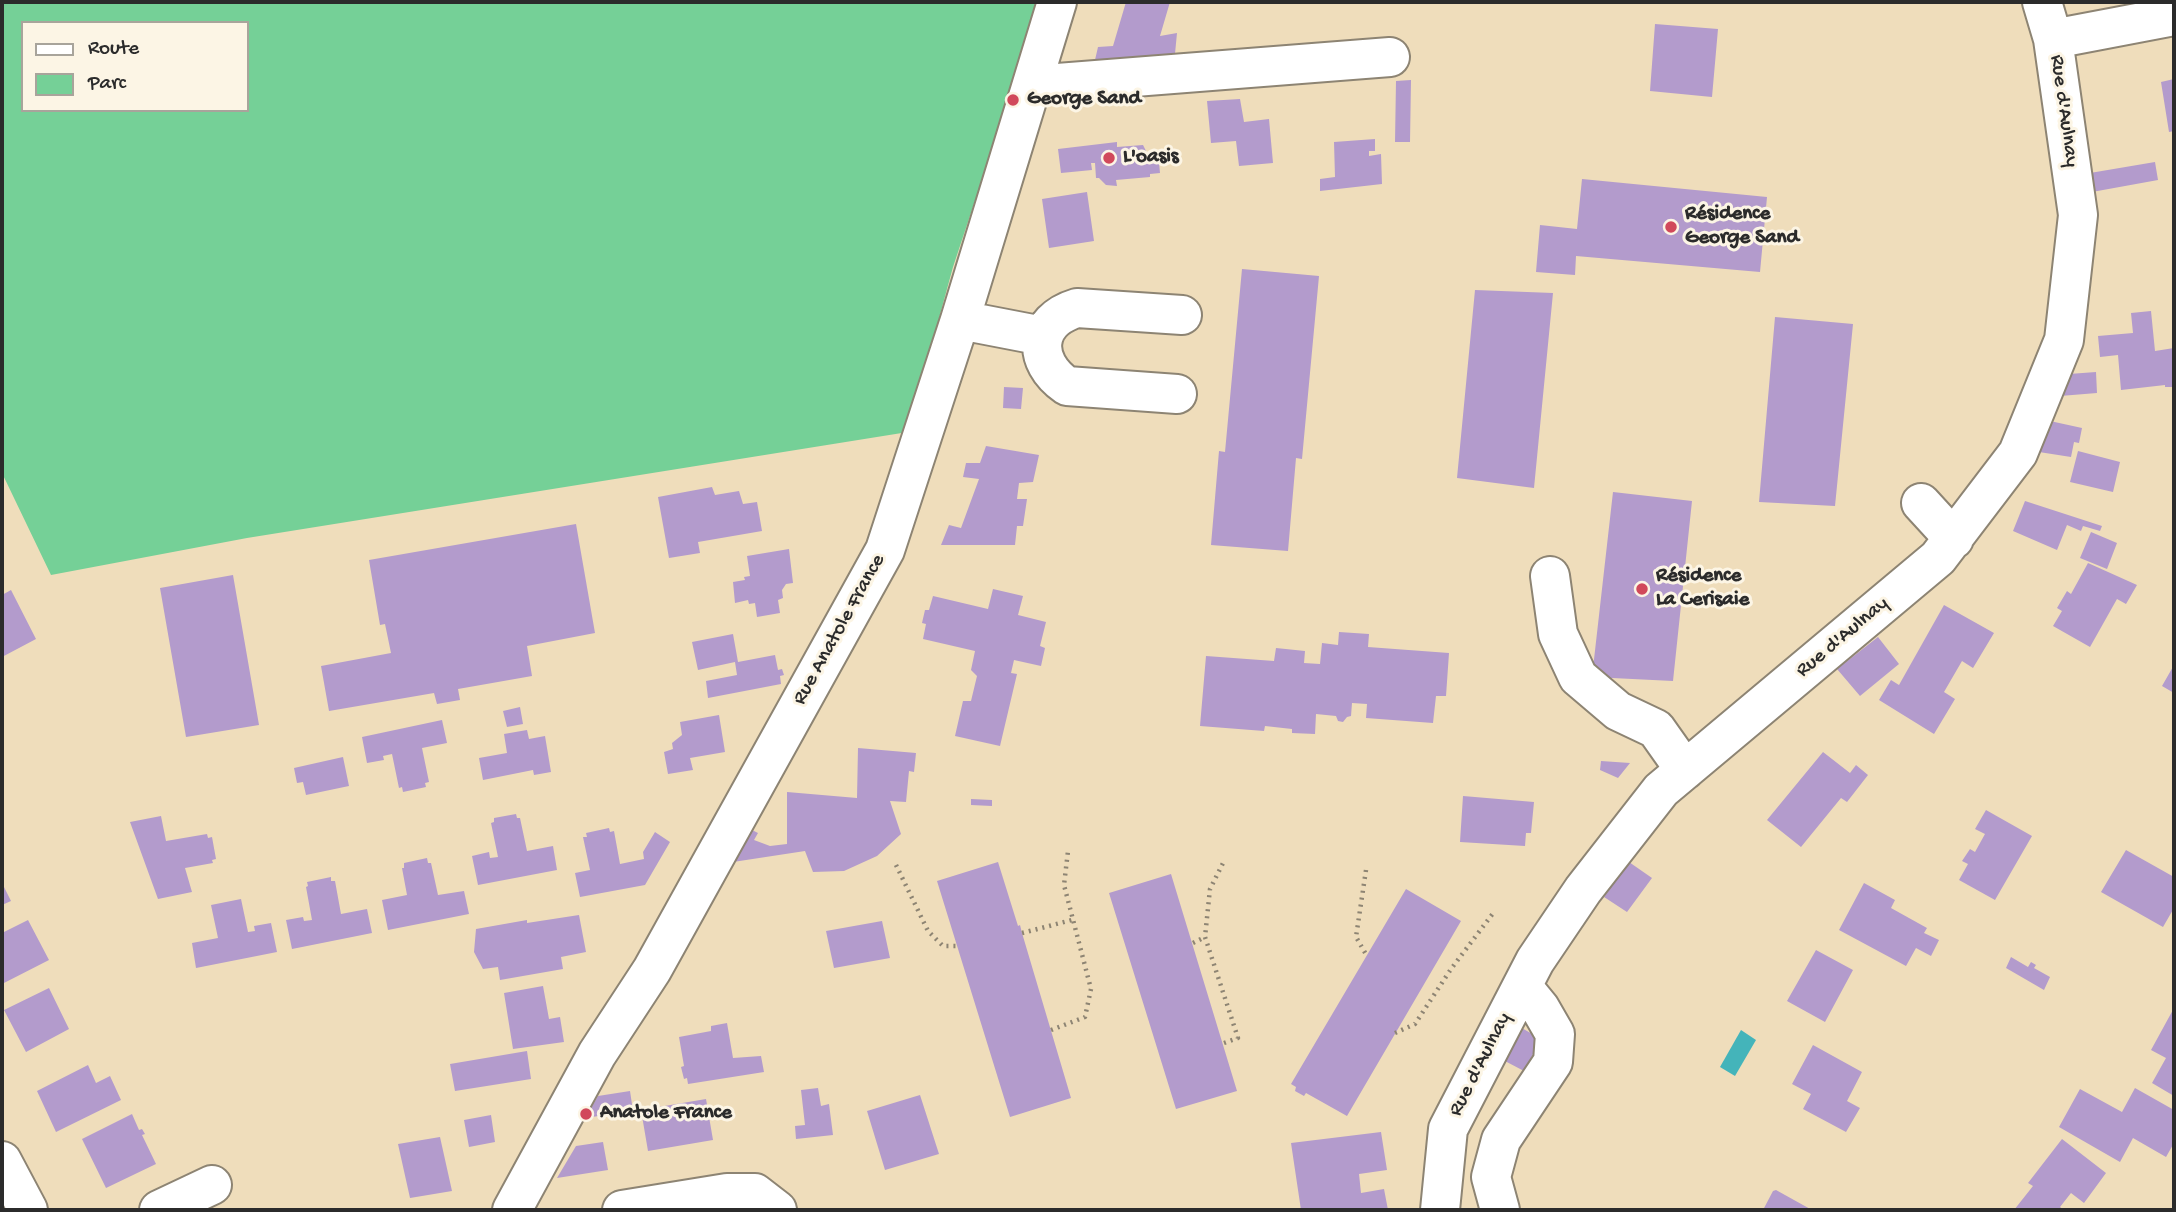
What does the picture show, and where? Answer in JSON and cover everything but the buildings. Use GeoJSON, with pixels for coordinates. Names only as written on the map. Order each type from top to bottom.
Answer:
{"type":"FeatureCollection","features":[{"type":"Feature","properties":{"kind":"street","name":"Rue Anatole France"},"geometry":{"type":"LineString","coordinates":[[512,1210],[597,1055],[652,970],[886,550],[960,320],[1057,2]]}},
{"type":"Feature","properties":{"kind":"street","name":"Rue d'Aulnay"},"geometry":{"type":"LineString","coordinates":[[1440,1210],[1448,1129],[1535,961],[1583,890],[1661,790],[1938,558],[2018,453],[2064,340],[2078,215],[2053,39],[2042,2]]}},
{"type":"Feature","properties":{"kind":"street"},"geometry":{"type":"LineString","coordinates":[[2053,39],[2174,16]]}},
{"type":"Feature","properties":{"kind":"street"},"geometry":{"type":"LineString","coordinates":[[1032,85],[1390,57]]}},
{"type":"Feature","properties":{"kind":"street"},"geometry":{"type":"LineString","coordinates":[[1177,394],[1067,386],[1056,378],[1046,364],[1042,351],[1043,336],[1051,323],[1062,312],[1077,307],[1182,315]]}},
{"type":"Feature","properties":{"kind":"street"},"geometry":{"type":"LineString","coordinates":[[960,320],[1043,336]]}},
{"type":"Feature","properties":{"kind":"street"},"geometry":{"type":"LineString","coordinates":[[1921,503],[1954,539]]}},
{"type":"Feature","properties":{"kind":"street"},"geometry":{"type":"LineString","coordinates":[[1550,576],[1558,634],[1578,677],[1618,711],[1656,729],[1685,770]]}},
{"type":"Feature","properties":{"kind":"street"},"geometry":{"type":"LineString","coordinates":[[1500,1210],[1491,1177],[1501,1140],[1553,1062],[1556,1034],[1522,986]]}},
{"type":"Feature","properties":{"kind":"street"},"geometry":{"type":"LineString","coordinates":[[2,1161],[28,1210]]}},
{"type":"Feature","properties":{"kind":"street"},"geometry":{"type":"LineString","coordinates":[[159,1210],[212,1185]]}},
{"type":"Feature","properties":{"kind":"street"},"geometry":{"type":"LineString","coordinates":[[622,1210],[727,1193],[755,1193],[777,1210]]}},
{"type":"Feature","properties":{"kind":"path"},"geometry":{"type":"LineString","coordinates":[[1051,1030],[1085,1017],[1091,989],[1064,885],[1068,851]]}},
{"type":"Feature","properties":{"kind":"path"},"geometry":{"type":"LineString","coordinates":[[1224,1043],[1238,1038],[1205,937],[1210,889],[1225,859]]}},
{"type":"Feature","properties":{"kind":"path"},"geometry":{"type":"LineString","coordinates":[[896,865],[928,931],[943,946],[957,946]]}},
{"type":"Feature","properties":{"kind":"path"},"geometry":{"type":"LineString","coordinates":[[1366,870],[1356,937],[1367,956]]}},
{"type":"Feature","properties":{"kind":"path"},"geometry":{"type":"LineString","coordinates":[[1395,1033],[1415,1024],[1451,969],[1494,912]]}},
{"type":"Feature","properties":{"kind":"path"},"geometry":{"type":"LineString","coordinates":[[1022,933],[1072,920]]}},
{"type":"Feature","properties":{"kind":"path"},"geometry":{"type":"LineString","coordinates":[[1193,943],[1205,937]]}},
{"type":"Feature","properties":{"kind":"green space"},"geometry":{"type":"Polygon","coordinates":[[[2,2],[1041,2],[953,267],[908,432],[247,538],[51,575],[2,473],[2,2]]]}},
{"type":"Feature","properties":{"kind":"water"},"geometry":{"type":"Polygon","coordinates":[[[1741,1030],[1756,1040],[1735,1076],[1720,1067],[1741,1030]]]}},
{"type":"Feature","properties":{"kind":"place","name":"George Sand"},"geometry":{"type":"Point","coordinates":[1013,100]}},
{"type":"Feature","properties":{"kind":"place","name":"L'oasis"},"geometry":{"type":"Point","coordinates":[1109,158]}},
{"type":"Feature","properties":{"kind":"place","name":"Résidence George Sand"},"geometry":{"type":"Point","coordinates":[1671,227]}},
{"type":"Feature","properties":{"kind":"place","name":"Résidence La Cerisaie"},"geometry":{"type":"Point","coordinates":[1642,589]}},
{"type":"Feature","properties":{"kind":"place","name":"Anatole France"},"geometry":{"type":"Point","coordinates":[586,1114]}}]}
